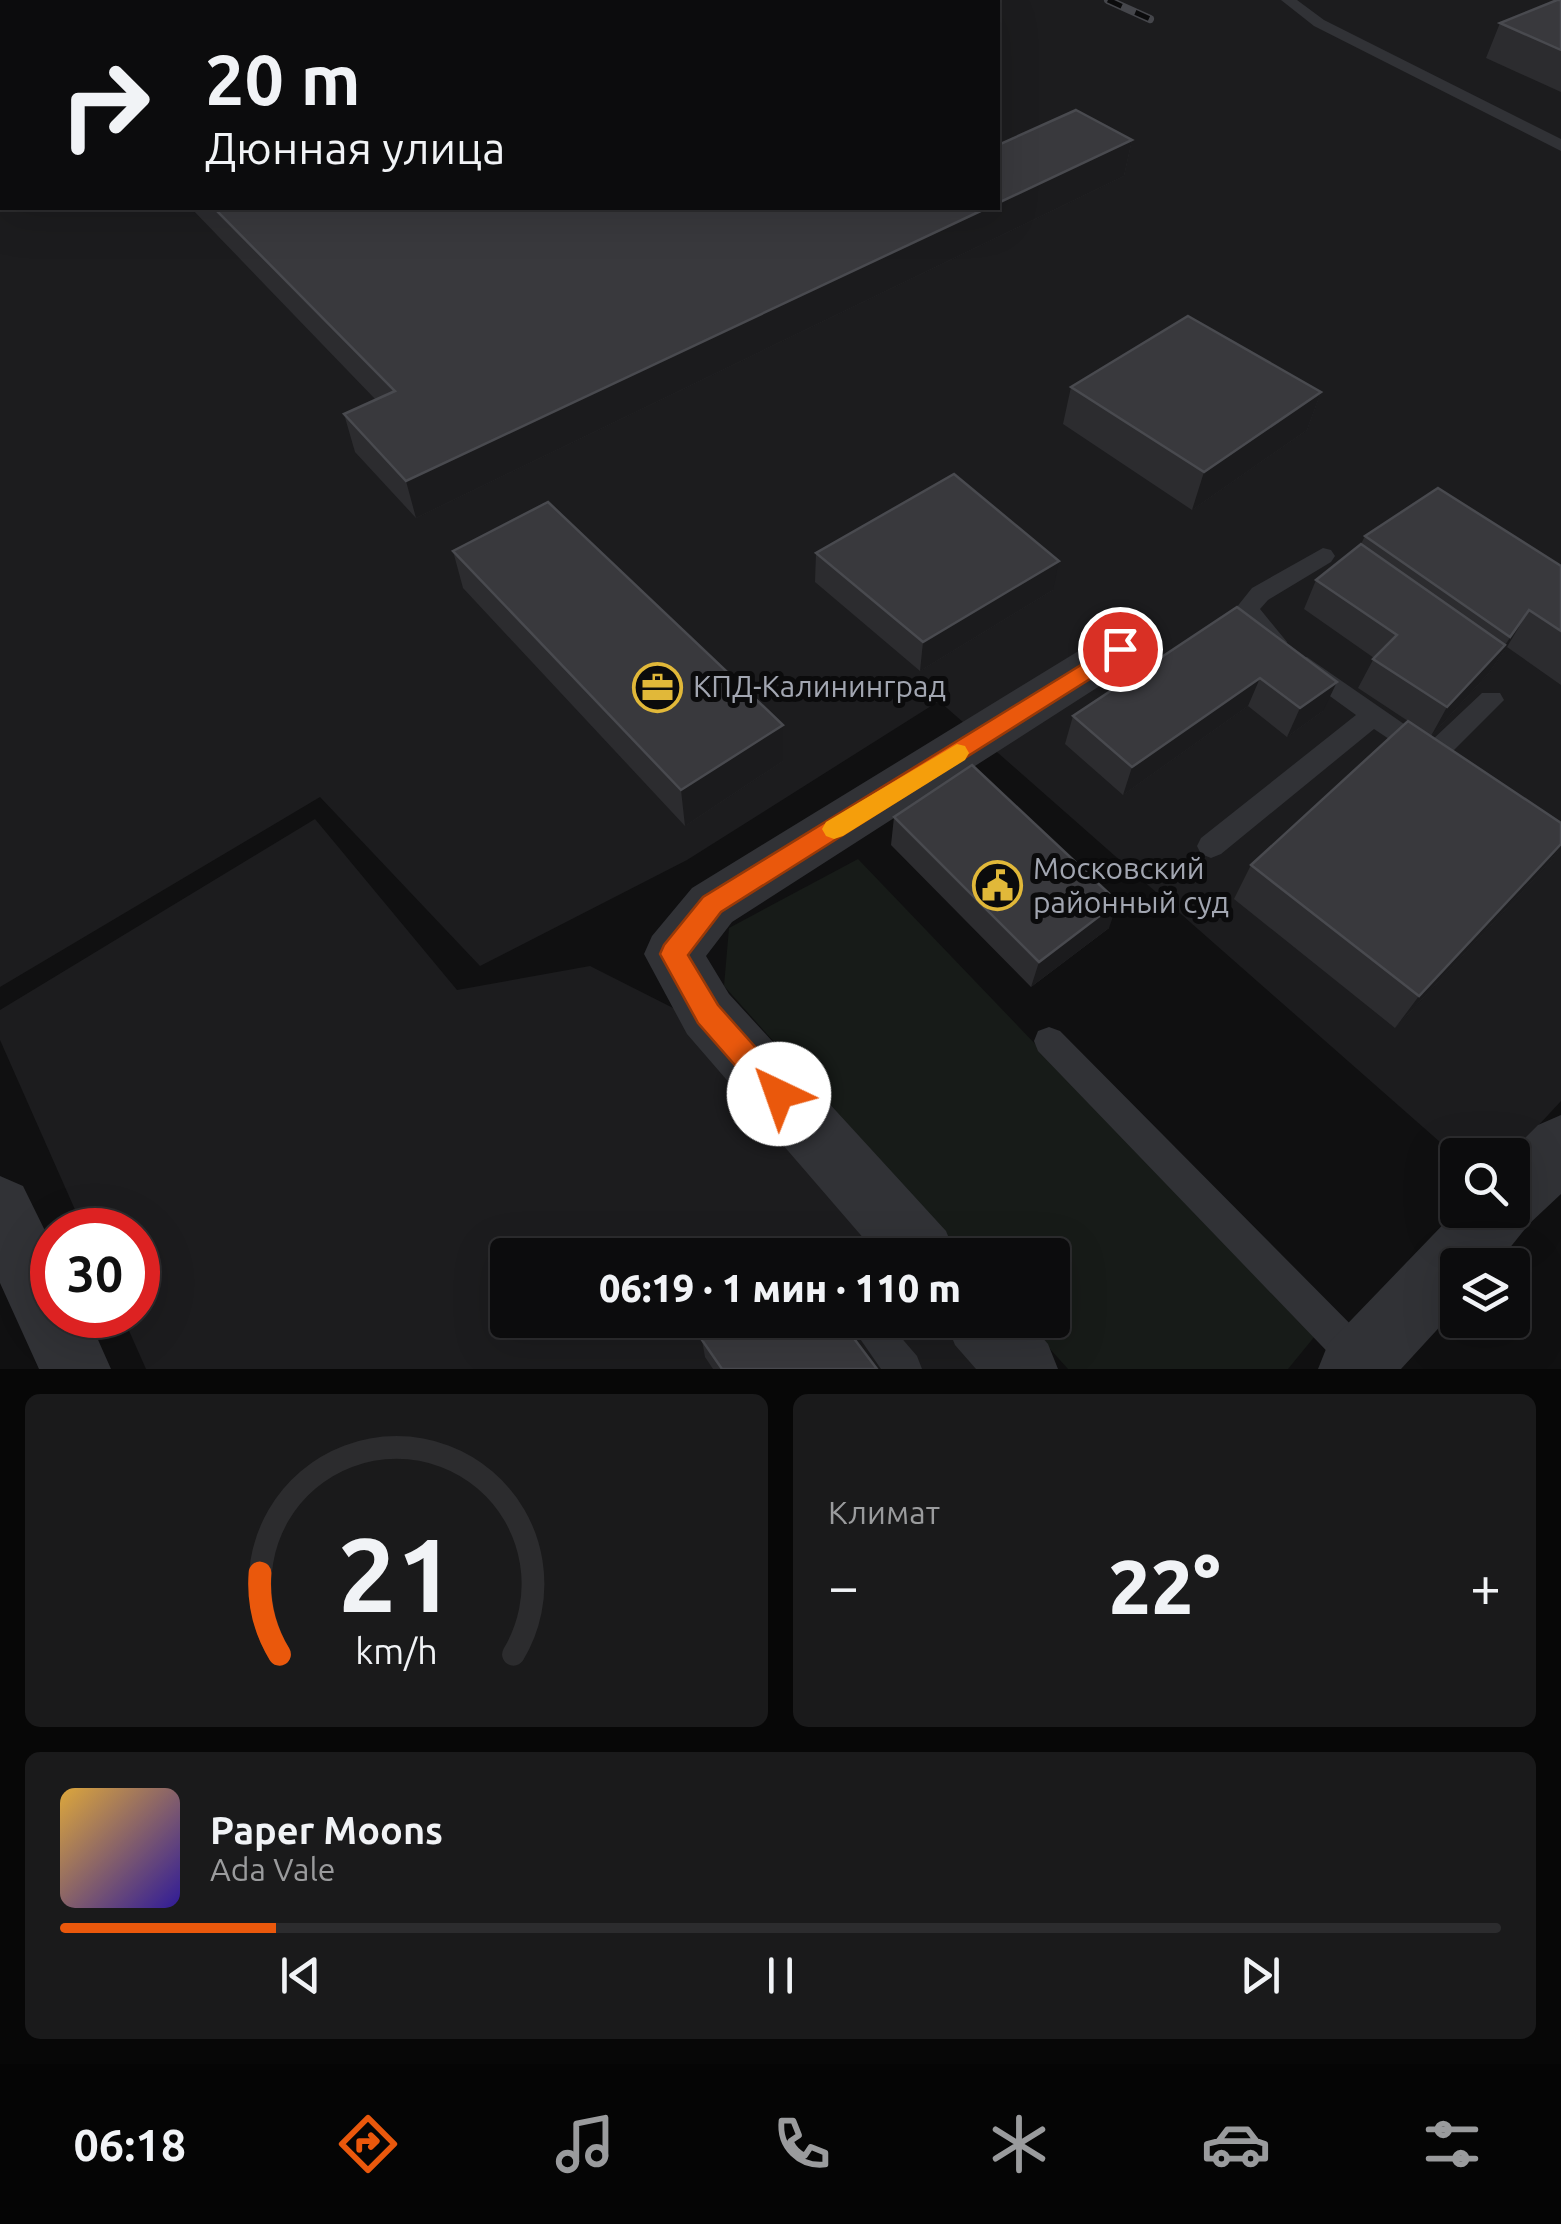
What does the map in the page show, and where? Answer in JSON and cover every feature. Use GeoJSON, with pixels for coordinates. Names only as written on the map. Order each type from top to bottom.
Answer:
{"type":"FeatureCollection","features":[{"type":"Feature","properties":{"kind":"street"},"geometry":{"type":"LineString","coordinates":[[907,1238],[708,1014],[673,954],[712,904],[1120,649]]}},
{"type":"Feature","properties":{"kind":"street"},"geometry":{"type":"LineString","coordinates":[[1530,1179],[1561,1146]]}},
{"type":"Feature","properties":{"kind":"street"},"geometry":{"type":"LineString","coordinates":[[0,1209],[76,1369]]}},
{"type":"Feature","properties":{"kind":"street"},"geometry":{"type":"LineString","coordinates":[[1361,1366],[1486,1228]]}},
{"type":"Feature","properties":{"kind":"street"},"geometry":{"type":"LineString","coordinates":[[996,1338],[1023,1369]]}},
{"type":"Feature","properties":{"kind":"lane"},"geometry":{"type":"LineString","coordinates":[[1288,0],[1319,23],[1561,146]]}},
{"type":"Feature","properties":{"kind":"lane"},"geometry":{"type":"LineString","coordinates":[[1322,556],[1260,594],[1248,608],[1267,636],[1438,762],[1491,700]]}},
{"type":"Feature","properties":{"kind":"lane"},"geometry":{"type":"LineString","coordinates":[[1211,846],[1374,715]]}},
{"type":"Feature","properties":{"kind":"lane"},"geometry":{"type":"LineString","coordinates":[[1050,1041],[1361,1366]]}},
{"type":"Feature","properties":{"kind":"lane"},"geometry":{"type":"LineString","coordinates":[[879,1338],[904,1369]]}},
{"type":"Feature","properties":{"kind":"shaded area"},"geometry":{"type":"Polygon","coordinates":[[[1000,0],[1561,0],[1561,1101],[1527,1138],[1440,1138],[1440,1142],[939,701],[687,860],[480,966],[320,797],[0,987],[0,210],[1000,210],[1000,0]]]}},
{"type":"Feature","properties":{"kind":"shaded area"},"geometry":{"type":"Polygon","coordinates":[[[315,819],[457,990],[590,966],[681,1012],[872,1238],[490,1238],[490,1338],[956,1338],[982,1369],[146,1369],[132,1338],[160,1338],[160,1208],[74,1208],[0,1040],[0,1010],[315,819]]]}},
{"type":"Feature","properties":{"kind":"shaded area"},"geometry":{"type":"Polygon","coordinates":[[[858,859],[1315,1336],[1288,1369],[1068,1369],[1040,1338],[1070,1338],[1070,1238],[950,1238],[724,986],[729,928],[858,859]]]}},
{"type":"Feature","properties":{"kind":"building"},"geometry":{"type":"Polygon","coordinates":[[[1561,0],[1561,50],[1500,23],[1561,0]]]}},
{"type":"Feature","properties":{"kind":"building"},"geometry":{"type":"Polygon","coordinates":[[[1076,110],[1132,140],[1000,202],[1000,144],[1076,110]]]}},
{"type":"Feature","properties":{"kind":"building"},"geometry":{"type":"Polygon","coordinates":[[[216,210],[983,210],[406,481],[344,414],[395,391],[216,210]]]}},
{"type":"Feature","properties":{"kind":"building"},"geometry":{"type":"Polygon","coordinates":[[[1188,316],[1321,392],[1204,472],[1071,387],[1188,316]]]}},
{"type":"Feature","properties":{"kind":"building"},"geometry":{"type":"Polygon","coordinates":[[[954,474],[1059,561],[923,642],[816,553],[954,474]]]}},
{"type":"Feature","properties":{"kind":"building"},"geometry":{"type":"Polygon","coordinates":[[[1438,488],[1561,566],[1561,631],[1529,610],[1510,637],[1365,536],[1438,488]]]}},
{"type":"Feature","properties":{"kind":"building"},"geometry":{"type":"Polygon","coordinates":[[[548,502],[783,725],[681,790],[453,551],[548,502]]]}},
{"type":"Feature","properties":{"kind":"building"},"geometry":{"type":"Polygon","coordinates":[[[1361,544],[1505,645],[1447,707],[1373,659],[1397,635],[1316,580],[1361,544]]]}},
{"type":"Feature","properties":{"kind":"building"},"geometry":{"type":"Polygon","coordinates":[[[1237,607],[1337,682],[1300,708],[1260,678],[1132,767],[1073,716],[1237,607]]]}},
{"type":"Feature","properties":{"kind":"building"},"geometry":{"type":"Polygon","coordinates":[[[1408,721],[1561,823],[1561,844],[1419,996],[1251,865],[1408,721]]]}},
{"type":"Feature","properties":{"kind":"building","name":"Московский районный суд"},"geometry":{"type":"Polygon","coordinates":[[[972,765],[1118,902],[1039,962],[894,817],[972,765]]]}},
{"type":"Feature","properties":{"kind":"building"},"geometry":{"type":"Polygon","coordinates":[[[854,1338],[877,1369],[722,1369],[702,1340],[854,1338]]]}},
{"type":"Feature","properties":{"kind":"railway"},"geometry":{"type":"LineString","coordinates":[[1108,0],[1150,19]]}},
{"type":"Feature","properties":{"kind":"slow traffic"},"geometry":{"type":"LineString","coordinates":[[834,829],[957,753]]}},
{"type":"Feature","properties":{"kind":"place","name":"КПД-Калининград"},"geometry":{"type":"Point","coordinates":[658,687]}},
{"type":"Feature","properties":{"kind":"place","name":"Московский районный суд"},"geometry":{"type":"Point","coordinates":[998,886]}},
{"type":"Feature","properties":{"kind":"route"},"geometry":{"type":"LineString","coordinates":[[779,1094],[708,1014],[673,954],[712,904],[1120,649]]}}]}
